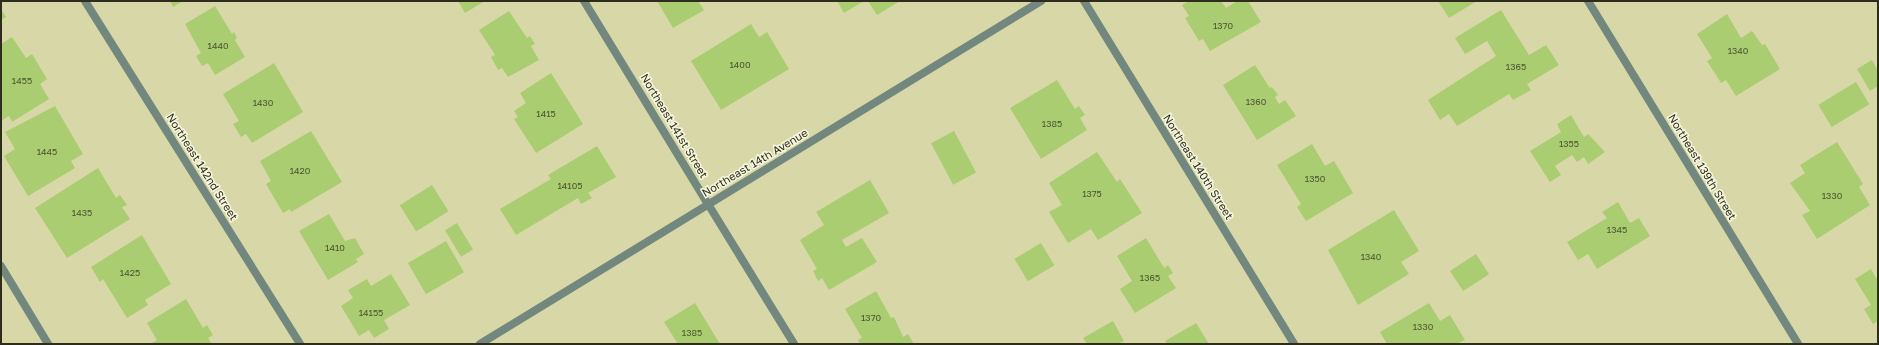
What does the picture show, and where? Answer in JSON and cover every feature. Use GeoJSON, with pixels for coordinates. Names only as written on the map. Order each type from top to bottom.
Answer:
{"type":"FeatureCollection","features":[{"type":"Feature","properties":{"kind":"street","name":"Northeast 142nd Street"},"geometry":{"type":"LineString","coordinates":[[85,1],[300,344]]}},
{"type":"Feature","properties":{"kind":"street","name":"Northeast 141st Street"},"geometry":{"type":"LineString","coordinates":[[584,1],[794,344]]}},
{"type":"Feature","properties":{"kind":"street","name":"Northeast 14th Avenue"},"geometry":{"type":"LineString","coordinates":[[480,344],[1041,1]]}},
{"type":"Feature","properties":{"kind":"street","name":"Northeast 140th Street"},"geometry":{"type":"LineString","coordinates":[[1084,1],[1294,344]]}},
{"type":"Feature","properties":{"kind":"street","name":"Northeast 139th Street"},"geometry":{"type":"LineString","coordinates":[[1588,1],[1798,344]]}},
{"type":"Feature","properties":{"kind":"street"},"geometry":{"type":"LineString","coordinates":[[1,266],[48,344]]}},
{"type":"Feature","properties":{"kind":"building"},"geometry":{"type":"Polygon","coordinates":[[[170,1],[183,1],[173,7],[170,1]]]}},
{"type":"Feature","properties":{"kind":"building"},"geometry":{"type":"Polygon","coordinates":[[[458,1],[485,1],[465,13],[458,1]]]}},
{"type":"Feature","properties":{"kind":"building"},"geometry":{"type":"Polygon","coordinates":[[[657,1],[698,1],[704,10],[673,28],[657,1]]]}},
{"type":"Feature","properties":{"kind":"building"},"geometry":{"type":"Polygon","coordinates":[[[837,1],[864,1],[844,13],[837,1]]]}},
{"type":"Feature","properties":{"kind":"building"},"geometry":{"type":"Polygon","coordinates":[[[868,1],[900,1],[877,15],[868,1]]]}},
{"type":"Feature","properties":{"kind":"building"},"geometry":{"type":"Polygon","coordinates":[[[1189,1],[1221,1],[1226,8],[1237,1],[1248,1],[1261,22],[1210,51],[1203,39],[1199,41],[1185,18],[1189,16],[1182,5],[1189,1]]]}},
{"type":"Feature","properties":{"kind":"building"},"geometry":{"type":"Polygon","coordinates":[[[1438,1],[1477,1],[1449,18],[1438,1]]]}},
{"type":"Feature","properties":{"kind":"building"},"geometry":{"type":"Polygon","coordinates":[[[215,6],[232,34],[234,32],[237,38],[235,40],[245,57],[215,75],[208,63],[202,66],[196,56],[201,53],[185,24],[215,6]]]}},
{"type":"Feature","properties":{"kind":"building"},"geometry":{"type":"Polygon","coordinates":[[[1,9],[6,17],[1,20],[1,9]]]}},
{"type":"Feature","properties":{"kind":"building"},"geometry":{"type":"Polygon","coordinates":[[[1501,10],[1529,55],[1546,45],[1559,65],[1527,84],[1531,90],[1513,100],[1509,94],[1457,126],[1449,114],[1440,120],[1428,100],[1496,56],[1487,41],[1465,54],[1455,38],[1501,10]]]}},
{"type":"Feature","properties":{"kind":"building"},"geometry":{"type":"Polygon","coordinates":[[[509,11],[527,38],[530,36],[535,44],[531,46],[539,60],[508,77],[502,68],[498,70],[491,57],[495,55],[479,30],[509,11]]]}},
{"type":"Feature","properties":{"kind":"building"},"geometry":{"type":"Polygon","coordinates":[[[1727,14],[1741,38],[1752,31],[1762,45],[1765,44],[1780,69],[1736,96],[1726,80],[1721,83],[1707,61],[1712,58],[1697,34],[1727,14]]]}},
{"type":"Feature","properties":{"kind":"building"},"geometry":{"type":"Polygon","coordinates":[[[751,24],[759,37],[767,32],[789,69],[721,110],[691,61],[751,24]]]}},
{"type":"Feature","properties":{"kind":"building"},"geometry":{"type":"Polygon","coordinates":[[[12,37],[26,58],[32,54],[47,79],[40,84],[49,99],[12,122],[9,116],[1,121],[1,44],[12,37]]]}},
{"type":"Feature","properties":{"kind":"building"},"geometry":{"type":"Polygon","coordinates":[[[1872,60],[1878,71],[1878,86],[1870,91],[1857,69],[1872,60]]]}},
{"type":"Feature","properties":{"kind":"building"},"geometry":{"type":"Polygon","coordinates":[[[274,63],[303,112],[252,143],[246,134],[241,137],[233,124],[239,121],[223,94],[274,63]]]}},
{"type":"Feature","properties":{"kind":"building"},"geometry":{"type":"Polygon","coordinates":[[[1255,65],[1270,88],[1272,87],[1278,95],[1275,97],[1279,104],[1285,100],[1296,116],[1257,140],[1223,85],[1255,65]]]}},
{"type":"Feature","properties":{"kind":"building"},"geometry":{"type":"Polygon","coordinates":[[[551,73],[583,124],[536,153],[514,119],[518,117],[514,111],[526,103],[520,93],[551,73]]]}},
{"type":"Feature","properties":{"kind":"building"},"geometry":{"type":"Polygon","coordinates":[[[1057,80],[1075,109],[1079,106],[1085,115],[1080,118],[1087,130],[1041,159],[1010,108],[1057,80]]]}},
{"type":"Feature","properties":{"kind":"building"},"geometry":{"type":"Polygon","coordinates":[[[1856,82],[1869,104],[1832,127],[1818,105],[1856,82]]]}},
{"type":"Feature","properties":{"kind":"building"},"geometry":{"type":"Polygon","coordinates":[[[55,106],[83,154],[71,161],[75,168],[28,196],[4,156],[15,149],[5,132],[55,106]]]}},
{"type":"Feature","properties":{"kind":"building"},"geometry":{"type":"Polygon","coordinates":[[[1571,115],[1584,137],[1588,134],[1605,152],[1588,164],[1584,157],[1577,162],[1572,155],[1555,166],[1561,175],[1550,182],[1530,151],[1561,132],[1557,124],[1571,115]]]}},
{"type":"Feature","properties":{"kind":"building"},"geometry":{"type":"Polygon","coordinates":[[[311,131],[342,182],[291,212],[290,209],[283,213],[266,184],[271,181],[260,161],[311,131]]]}},
{"type":"Feature","properties":{"kind":"building"},"geometry":{"type":"Polygon","coordinates":[[[954,131],[976,172],[953,185],[931,143],[954,131]]]}},
{"type":"Feature","properties":{"kind":"building"},"geometry":{"type":"Polygon","coordinates":[[[1837,142],[1863,184],[1859,187],[1870,205],[1817,239],[1802,215],[1810,211],[1790,183],[1805,173],[1800,165],[1837,142]]]}},
{"type":"Feature","properties":{"kind":"building"},"geometry":{"type":"Polygon","coordinates":[[[1312,144],[1325,166],[1334,161],[1353,193],[1306,221],[1297,207],[1301,204],[1277,165],[1312,144]]]}},
{"type":"Feature","properties":{"kind":"building"},"geometry":{"type":"Polygon","coordinates":[[[597,146],[616,177],[588,193],[592,198],[581,204],[578,198],[516,235],[500,209],[551,179],[548,175],[597,146]]]}},
{"type":"Feature","properties":{"kind":"building"},"geometry":{"type":"Polygon","coordinates":[[[1097,152],[1117,182],[1120,179],[1142,213],[1098,240],[1091,229],[1068,243],[1049,212],[1062,205],[1049,183],[1097,152]]]}},
{"type":"Feature","properties":{"kind":"building"},"geometry":{"type":"Polygon","coordinates":[[[98,168],[116,198],[120,195],[127,205],[122,207],[130,219],[67,258],[35,208],[98,168]]]}},
{"type":"Feature","properties":{"kind":"building"},"geometry":{"type":"Polygon","coordinates":[[[870,180],[889,213],[842,240],[846,247],[862,238],[877,262],[829,290],[822,278],[818,281],[813,271],[817,269],[800,240],[824,225],[816,212],[870,180]]]}},
{"type":"Feature","properties":{"kind":"building"},"geometry":{"type":"Polygon","coordinates":[[[432,185],[448,211],[416,231],[400,205],[432,185]]]}},
{"type":"Feature","properties":{"kind":"building"},"geometry":{"type":"Polygon","coordinates":[[[1618,202],[1630,223],[1639,218],[1650,236],[1597,269],[1588,254],[1578,260],[1567,242],[1607,218],[1602,212],[1618,202]]]}},
{"type":"Feature","properties":{"kind":"building"},"geometry":{"type":"Polygon","coordinates":[[[1394,210],[1419,251],[1401,262],[1409,274],[1358,305],[1328,250],[1394,210]]]}},
{"type":"Feature","properties":{"kind":"building"},"geometry":{"type":"Polygon","coordinates":[[[329,214],[345,241],[355,238],[364,254],[356,259],[358,262],[328,280],[299,231],[329,214]]]}},
{"type":"Feature","properties":{"kind":"building"},"geometry":{"type":"Polygon","coordinates":[[[457,223],[473,250],[461,257],[445,230],[457,223]]]}},
{"type":"Feature","properties":{"kind":"building"},"geometry":{"type":"Polygon","coordinates":[[[142,235],[171,284],[145,300],[148,305],[127,318],[103,279],[100,282],[91,267],[142,235]]]}},
{"type":"Feature","properties":{"kind":"building"},"geometry":{"type":"Polygon","coordinates":[[[1146,238],[1164,268],[1168,265],[1173,273],[1168,276],[1176,288],[1135,313],[1120,289],[1132,281],[1117,256],[1146,238]]]}},
{"type":"Feature","properties":{"kind":"building"},"geometry":{"type":"Polygon","coordinates":[[[446,241],[464,272],[426,294],[408,263],[446,241]]]}},
{"type":"Feature","properties":{"kind":"building"},"geometry":{"type":"Polygon","coordinates":[[[1041,243],[1054,265],[1028,281],[1014,259],[1041,243]]]}},
{"type":"Feature","properties":{"kind":"building"},"geometry":{"type":"Polygon","coordinates":[[[1476,254],[1489,274],[1463,291],[1450,271],[1476,254]]]}},
{"type":"Feature","properties":{"kind":"building"},"geometry":{"type":"Polygon","coordinates":[[[1871,269],[1876,278],[1878,277],[1878,321],[1873,324],[1864,309],[1871,305],[1855,279],[1871,269]]]}},
{"type":"Feature","properties":{"kind":"building"},"geometry":{"type":"Polygon","coordinates":[[[391,274],[410,305],[384,320],[389,329],[374,338],[369,330],[359,336],[341,306],[353,298],[348,290],[367,279],[371,286],[391,274]]]}},
{"type":"Feature","properties":{"kind":"building"},"geometry":{"type":"Polygon","coordinates":[[[876,291],[891,318],[894,317],[903,337],[908,334],[914,344],[860,344],[858,340],[862,338],[845,309],[876,291]]]}},
{"type":"Feature","properties":{"kind":"building"},"geometry":{"type":"Polygon","coordinates":[[[186,299],[203,328],[207,325],[213,335],[208,338],[212,344],[150,344],[157,340],[147,323],[186,299]]]}},
{"type":"Feature","properties":{"kind":"building"},"geometry":{"type":"Polygon","coordinates":[[[695,303],[720,344],[678,344],[664,322],[695,303]]]}},
{"type":"Feature","properties":{"kind":"building"},"geometry":{"type":"Polygon","coordinates":[[[1429,303],[1440,321],[1450,315],[1465,340],[1457,344],[1387,344],[1380,332],[1429,303]]]}},
{"type":"Feature","properties":{"kind":"building"},"geometry":{"type":"Polygon","coordinates":[[[1113,321],[1124,341],[1118,344],[1087,344],[1083,338],[1113,321]]]}},
{"type":"Feature","properties":{"kind":"building"},"geometry":{"type":"Polygon","coordinates":[[[1196,323],[1209,344],[1167,344],[1165,341],[1196,323]]]}}]}
